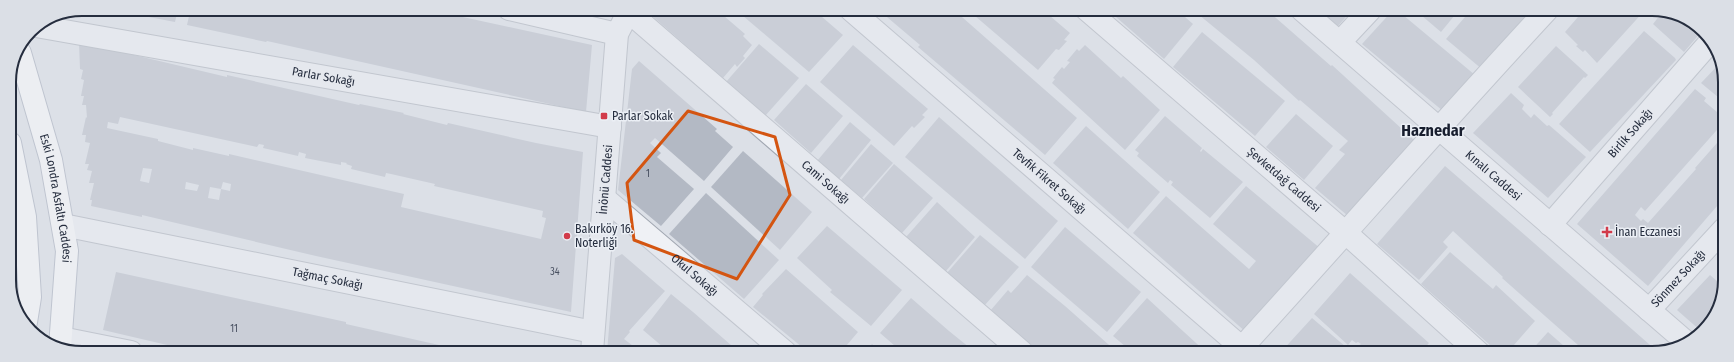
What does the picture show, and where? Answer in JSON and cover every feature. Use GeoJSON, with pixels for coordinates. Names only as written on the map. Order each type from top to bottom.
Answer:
{"type":"FeatureCollection","features":[{"type":"Feature","properties":{"kind":"main road","name":"Eski Londra Asfaltı Caddesi"},"geometry":{"type":"LineString","coordinates":[[21,57],[51,160],[67,251],[60,342]]}},
{"type":"Feature","properties":{"kind":"main road"},"geometry":{"type":"LineString","coordinates":[[16,172],[25,216],[30,297],[27,316]]}},
{"type":"Feature","properties":{"kind":"street"},"geometry":{"type":"LineString","coordinates":[[540,16],[618,34]]}},
{"type":"Feature","properties":{"kind":"street","name":"İnönü Caddesi"},"geometry":{"type":"LineString","coordinates":[[593,342],[618,34],[627,16]]}},
{"type":"Feature","properties":{"kind":"street","name":"Cami Sokağı"},"geometry":{"type":"LineString","coordinates":[[636,16],[1015,346]]}},
{"type":"Feature","properties":{"kind":"street","name":"Tevfik Fikret Sokağı"},"geometry":{"type":"LineString","coordinates":[[858,16],[1236,346]]}},
{"type":"Feature","properties":{"kind":"street","name":"Şevketdağ Caddesi"},"geometry":{"type":"LineString","coordinates":[[1095,16],[1346,233],[1471,346]]}},
{"type":"Feature","properties":{"kind":"street","name":"Kınalı Caddesi"},"geometry":{"type":"LineString","coordinates":[[1309,16],[1682,338]]}},
{"type":"Feature","properties":{"kind":"street"},"geometry":{"type":"LineString","coordinates":[[1340,42],[1364,16]]}},
{"type":"Feature","properties":{"kind":"street"},"geometry":{"type":"LineString","coordinates":[[1246,346],[1438,128],[1541,16]]}},
{"type":"Feature","properties":{"kind":"street","name":"Parlar Sokağı"},"geometry":{"type":"LineString","coordinates":[[45,28],[610,127]]}},
{"type":"Feature","properties":{"kind":"street","name":"Birlik Sokağı"},"geometry":{"type":"LineString","coordinates":[[1550,225],[1707,45]]}},
{"type":"Feature","properties":{"kind":"street","name":"Okul Sokağı"},"geometry":{"type":"LineString","coordinates":[[604,198],[778,346]]}},
{"type":"Feature","properties":{"kind":"street","name":"Tağmaç Sokağı"},"geometry":{"type":"LineString","coordinates":[[62,225],[593,342]]}},
{"type":"Feature","properties":{"kind":"street","name":"Sönmez Sokağı"},"geometry":{"type":"LineString","coordinates":[[1649,310],[1718,235]]}},
{"type":"Feature","properties":{"kind":"street"},"geometry":{"type":"LineString","coordinates":[[66,344],[84,346]]}},
{"type":"Feature","properties":{"kind":"highlighted area"},"geometry":{"type":"Polygon","coordinates":[[[688,111],[775,137],[790,195],[737,279],[634,240],[627,183],[688,111]]]}},
{"type":"Feature","properties":{"kind":"building"},"geometry":{"type":"Polygon","coordinates":[[[144,16],[176,16],[175,22],[144,16]]]}},
{"type":"Feature","properties":{"kind":"building"},"geometry":{"type":"Polygon","coordinates":[[[189,16],[458,16],[592,45],[586,112],[267,41],[187,25],[189,16]]]}},
{"type":"Feature","properties":{"kind":"building"},"geometry":{"type":"Polygon","coordinates":[[[652,16],[724,16],[745,34],[743,36],[752,45],[743,56],[745,58],[737,67],[735,64],[723,78],[652,16]]]}},
{"type":"Feature","properties":{"kind":"building"},"geometry":{"type":"Polygon","coordinates":[[[743,16],[821,16],[843,35],[809,72],[743,16]]]}},
{"type":"Feature","properties":{"kind":"building"},"geometry":{"type":"Polygon","coordinates":[[[886,16],[961,16],[1077,118],[1045,155],[918,47],[920,45],[886,16]]]}},
{"type":"Feature","properties":{"kind":"building"},"geometry":{"type":"Polygon","coordinates":[[[975,16],[1050,16],[1070,33],[1064,40],[1067,41],[1059,50],[1056,49],[1038,70],[975,16]]]}},
{"type":"Feature","properties":{"kind":"building"},"geometry":{"type":"Polygon","coordinates":[[[1115,16],[1184,16],[1193,24],[1164,59],[1115,16]]]}},
{"type":"Feature","properties":{"kind":"building"},"geometry":{"type":"Polygon","coordinates":[[[1200,16],[1274,16],[1331,66],[1332,65],[1414,140],[1348,216],[1315,188],[1345,154],[1339,150],[1348,141],[1300,100],[1299,101],[1254,60],[1200,16]]]}},
{"type":"Feature","properties":{"kind":"building"},"geometry":{"type":"Polygon","coordinates":[[[1326,16],[1347,16],[1338,26],[1326,16]]]}},
{"type":"Feature","properties":{"kind":"building"},"geometry":{"type":"Polygon","coordinates":[[[1388,16],[1404,16],[1475,75],[1443,111],[1362,44],[1388,16]]]}},
{"type":"Feature","properties":{"kind":"building"},"geometry":{"type":"Polygon","coordinates":[[[1422,16],[1454,16],[1441,32],[1422,16]]]}},
{"type":"Feature","properties":{"kind":"building"},"geometry":{"type":"Polygon","coordinates":[[[1466,16],[1530,16],[1483,70],[1446,39],[1466,16]]]}},
{"type":"Feature","properties":{"kind":"building"},"geometry":{"type":"Polygon","coordinates":[[[1579,16],[1640,16],[1597,63],[1585,50],[1583,52],[1576,46],[1578,45],[1565,32],[1579,16]]]}},
{"type":"Feature","properties":{"kind":"building"},"geometry":{"type":"Polygon","coordinates":[[[1659,17],[1665,17],[1681,23],[1699,35],[1684,52],[1653,24],[1659,17]]]}},
{"type":"Feature","properties":{"kind":"building"},"geometry":{"type":"Polygon","coordinates":[[[1644,31],[1676,60],[1590,152],[1559,124],[1644,31]]]}},
{"type":"Feature","properties":{"kind":"building"},"geometry":{"type":"Polygon","coordinates":[[[1202,32],[1285,101],[1255,136],[1173,67],[1202,32]]]}},
{"type":"Feature","properties":{"kind":"building"},"geometry":{"type":"Polygon","coordinates":[[[79,42],[227,77],[227,75],[359,105],[404,113],[403,114],[447,125],[448,123],[583,152],[571,312],[316,256],[142,215],[142,217],[91,206],[92,200],[90,200],[94,183],[89,183],[92,171],[87,170],[89,164],[85,164],[90,143],[85,142],[86,135],[82,135],[86,117],[87,118],[86,105],[82,105],[84,96],[81,96],[84,80],[81,79],[83,70],[80,69],[79,42]],[[120,117],[118,124],[108,122],[107,128],[158,139],[158,141],[193,150],[193,148],[229,156],[229,154],[404,194],[401,207],[541,239],[546,218],[542,217],[543,211],[434,186],[435,184],[391,174],[386,173],[385,177],[351,169],[352,166],[346,164],[347,163],[341,162],[341,165],[305,158],[306,154],[299,152],[298,156],[263,148],[264,145],[259,144],[257,147],[120,117]],[[143,168],[140,181],[149,183],[152,169],[143,168]],[[186,182],[185,189],[197,191],[199,185],[186,182]],[[223,182],[221,189],[230,191],[231,184],[223,182]],[[210,187],[208,198],[219,200],[221,189],[210,187]]]}},
{"type":"Feature","properties":{"kind":"building"},"geometry":{"type":"Polygon","coordinates":[[[759,44],[799,78],[765,116],[726,82],[759,44]]]}},
{"type":"Feature","properties":{"kind":"building"},"geometry":{"type":"Polygon","coordinates":[[[853,45],[928,109],[922,115],[925,117],[914,128],[912,126],[894,146],[820,82],[853,45]]]}},
{"type":"Feature","properties":{"kind":"building"},"geometry":{"type":"Polygon","coordinates":[[[1085,45],[1121,78],[1123,76],[1160,110],[1125,150],[1052,83],[1055,79],[1053,78],[1062,67],[1064,69],[1070,62],[1067,61],[1077,49],[1079,51],[1085,45]]]}},
{"type":"Feature","properties":{"kind":"building"},"geometry":{"type":"Polygon","coordinates":[[[1556,46],[1588,75],[1585,78],[1584,77],[1550,117],[1518,87],[1556,46]]]}},
{"type":"Feature","properties":{"kind":"building"},"geometry":{"type":"Polygon","coordinates":[[[639,61],[717,129],[715,131],[733,147],[704,181],[655,138],[650,143],[661,153],[657,157],[694,189],[661,226],[618,190],[632,69],[639,61]]]}},
{"type":"Feature","properties":{"kind":"building"},"geometry":{"type":"Polygon","coordinates":[[[1716,67],[1718,97],[1701,83],[1716,67]]]}},
{"type":"Feature","properties":{"kind":"building"},"geometry":{"type":"Polygon","coordinates":[[[806,84],[843,116],[811,153],[774,120],[806,84]]]}},
{"type":"Feature","properties":{"kind":"building"},"geometry":{"type":"Polygon","coordinates":[[[1695,89],[1706,98],[1704,101],[1718,113],[1718,129],[1645,211],[1641,207],[1635,215],[1641,221],[1643,219],[1648,223],[1718,142],[1718,205],[1648,286],[1577,224],[1695,89]]]}},
{"type":"Feature","properties":{"kind":"building"},"geometry":{"type":"Polygon","coordinates":[[[1511,93],[1524,105],[1522,109],[1531,118],[1534,114],[1586,157],[1548,198],[1473,133],[1511,93]]]}},
{"type":"Feature","properties":{"kind":"building"},"geometry":{"type":"Polygon","coordinates":[[[1296,114],[1333,146],[1304,180],[1266,147],[1296,114]]]}},
{"type":"Feature","properties":{"kind":"building"},"geometry":{"type":"Polygon","coordinates":[[[1165,116],[1202,148],[1200,151],[1201,152],[1203,149],[1243,182],[1210,218],[1171,185],[1173,182],[1170,180],[1168,183],[1137,156],[1139,153],[1135,150],[1165,116]]]}},
{"type":"Feature","properties":{"kind":"building"},"geometry":{"type":"Polygon","coordinates":[[[939,117],[1058,221],[1025,259],[905,157],[939,117]]]}},
{"type":"Feature","properties":{"kind":"building"},"geometry":{"type":"Polygon","coordinates":[[[850,122],[871,140],[839,179],[817,161],[850,122]]]}},
{"type":"Feature","properties":{"kind":"building"},"geometry":{"type":"Polygon","coordinates":[[[1086,126],[1160,192],[1128,229],[1053,163],[1086,126]]]}},
{"type":"Feature","properties":{"kind":"building"},"geometry":{"type":"Polygon","coordinates":[[[871,144],[893,163],[862,198],[841,180],[871,144]]]}},
{"type":"Feature","properties":{"kind":"building"},"geometry":{"type":"Polygon","coordinates":[[[743,151],[812,212],[780,250],[711,187],[743,151]]]}},
{"type":"Feature","properties":{"kind":"building"},"geometry":{"type":"Polygon","coordinates":[[[894,164],[933,198],[902,233],[864,199],[894,164]]]}},
{"type":"Feature","properties":{"kind":"building"},"geometry":{"type":"Polygon","coordinates":[[[1445,166],[1651,346],[1579,346],[1502,278],[1503,277],[1453,231],[1443,242],[1448,247],[1419,280],[1377,244],[1445,166]]]}},
{"type":"Feature","properties":{"kind":"building"},"geometry":{"type":"Polygon","coordinates":[[[1246,186],[1321,249],[1247,333],[1133,233],[1166,196],[1249,269],[1256,261],[1213,224],[1246,186]]]}},
{"type":"Feature","properties":{"kind":"building"},"geometry":{"type":"Polygon","coordinates":[[[706,193],[779,260],[744,299],[669,234],[706,193]]]}},
{"type":"Feature","properties":{"kind":"building"},"geometry":{"type":"Polygon","coordinates":[[[937,202],[975,237],[946,271],[906,237],[937,202]]]}},
{"type":"Feature","properties":{"kind":"building"},"geometry":{"type":"Polygon","coordinates":[[[827,226],[902,290],[871,326],[830,292],[832,290],[797,258],[827,226]]]}},
{"type":"Feature","properties":{"kind":"building"},"geometry":{"type":"Polygon","coordinates":[[[1065,227],[1141,292],[1107,332],[1031,267],[1065,227]]]}},
{"type":"Feature","properties":{"kind":"building"},"geometry":{"type":"Polygon","coordinates":[[[980,235],[1019,267],[984,306],[946,274],[980,235]]]}},
{"type":"Feature","properties":{"kind":"building"},"geometry":{"type":"Polygon","coordinates":[[[1450,252],[1493,289],[1496,285],[1535,321],[1513,346],[1491,346],[1421,284],[1450,252]]]}},
{"type":"Feature","properties":{"kind":"building"},"geometry":{"type":"Polygon","coordinates":[[[622,254],[665,291],[629,331],[630,332],[624,339],[633,346],[608,346],[615,258],[622,254]]]}},
{"type":"Feature","properties":{"kind":"building"},"geometry":{"type":"Polygon","coordinates":[[[786,269],[858,332],[846,346],[801,346],[753,307],[763,295],[762,294],[786,269]]]}},
{"type":"Feature","properties":{"kind":"building"},"geometry":{"type":"Polygon","coordinates":[[[116,272],[346,322],[346,324],[443,346],[171,346],[103,330],[116,272]]]}},
{"type":"Feature","properties":{"kind":"building"},"geometry":{"type":"Polygon","coordinates":[[[1350,273],[1429,343],[1426,346],[1358,346],[1361,344],[1352,340],[1348,345],[1314,314],[1350,273]]]}},
{"type":"Feature","properties":{"kind":"building"},"geometry":{"type":"Polygon","coordinates":[[[1027,275],[1110,346],[1031,346],[990,311],[1008,290],[1011,293],[1027,275]]]}},
{"type":"Feature","properties":{"kind":"building"},"geometry":{"type":"Polygon","coordinates":[[[1710,275],[1718,282],[1717,293],[1713,305],[1698,328],[1677,310],[1710,275]]]}},
{"type":"Feature","properties":{"kind":"building"},"geometry":{"type":"Polygon","coordinates":[[[671,294],[732,346],[662,346],[643,330],[671,294]]]}},
{"type":"Feature","properties":{"kind":"building"},"geometry":{"type":"Polygon","coordinates":[[[911,298],[968,346],[895,346],[880,333],[911,298]]]}},
{"type":"Feature","properties":{"kind":"building"},"geometry":{"type":"Polygon","coordinates":[[[1147,298],[1199,346],[1125,346],[1113,336],[1147,298]]]}},
{"type":"Feature","properties":{"kind":"building"},"geometry":{"type":"Polygon","coordinates":[[[1312,318],[1345,346],[1286,346],[1312,318]]]}},
{"type":"Feature","properties":{"kind":"building"},"geometry":{"type":"Polygon","coordinates":[[[1548,332],[1564,346],[1535,346],[1548,332]]]}},
{"type":"Feature","properties":{"kind":"place","name":"Parlar Sokak"},"geometry":{"type":"Point","coordinates":[604,116]}},
{"type":"Feature","properties":{"kind":"place","name":"İnan Eczanesi"},"geometry":{"type":"Point","coordinates":[1607,232]}},
{"type":"Feature","properties":{"kind":"place","name":"Bakırköy 16. Noterliği"},"geometry":{"type":"Point","coordinates":[567,236]}},
{"type":"Feature","properties":{"kind":"district","name":"Haznedar"},"geometry":{"type":"Point","coordinates":[1433,130]}}]}
